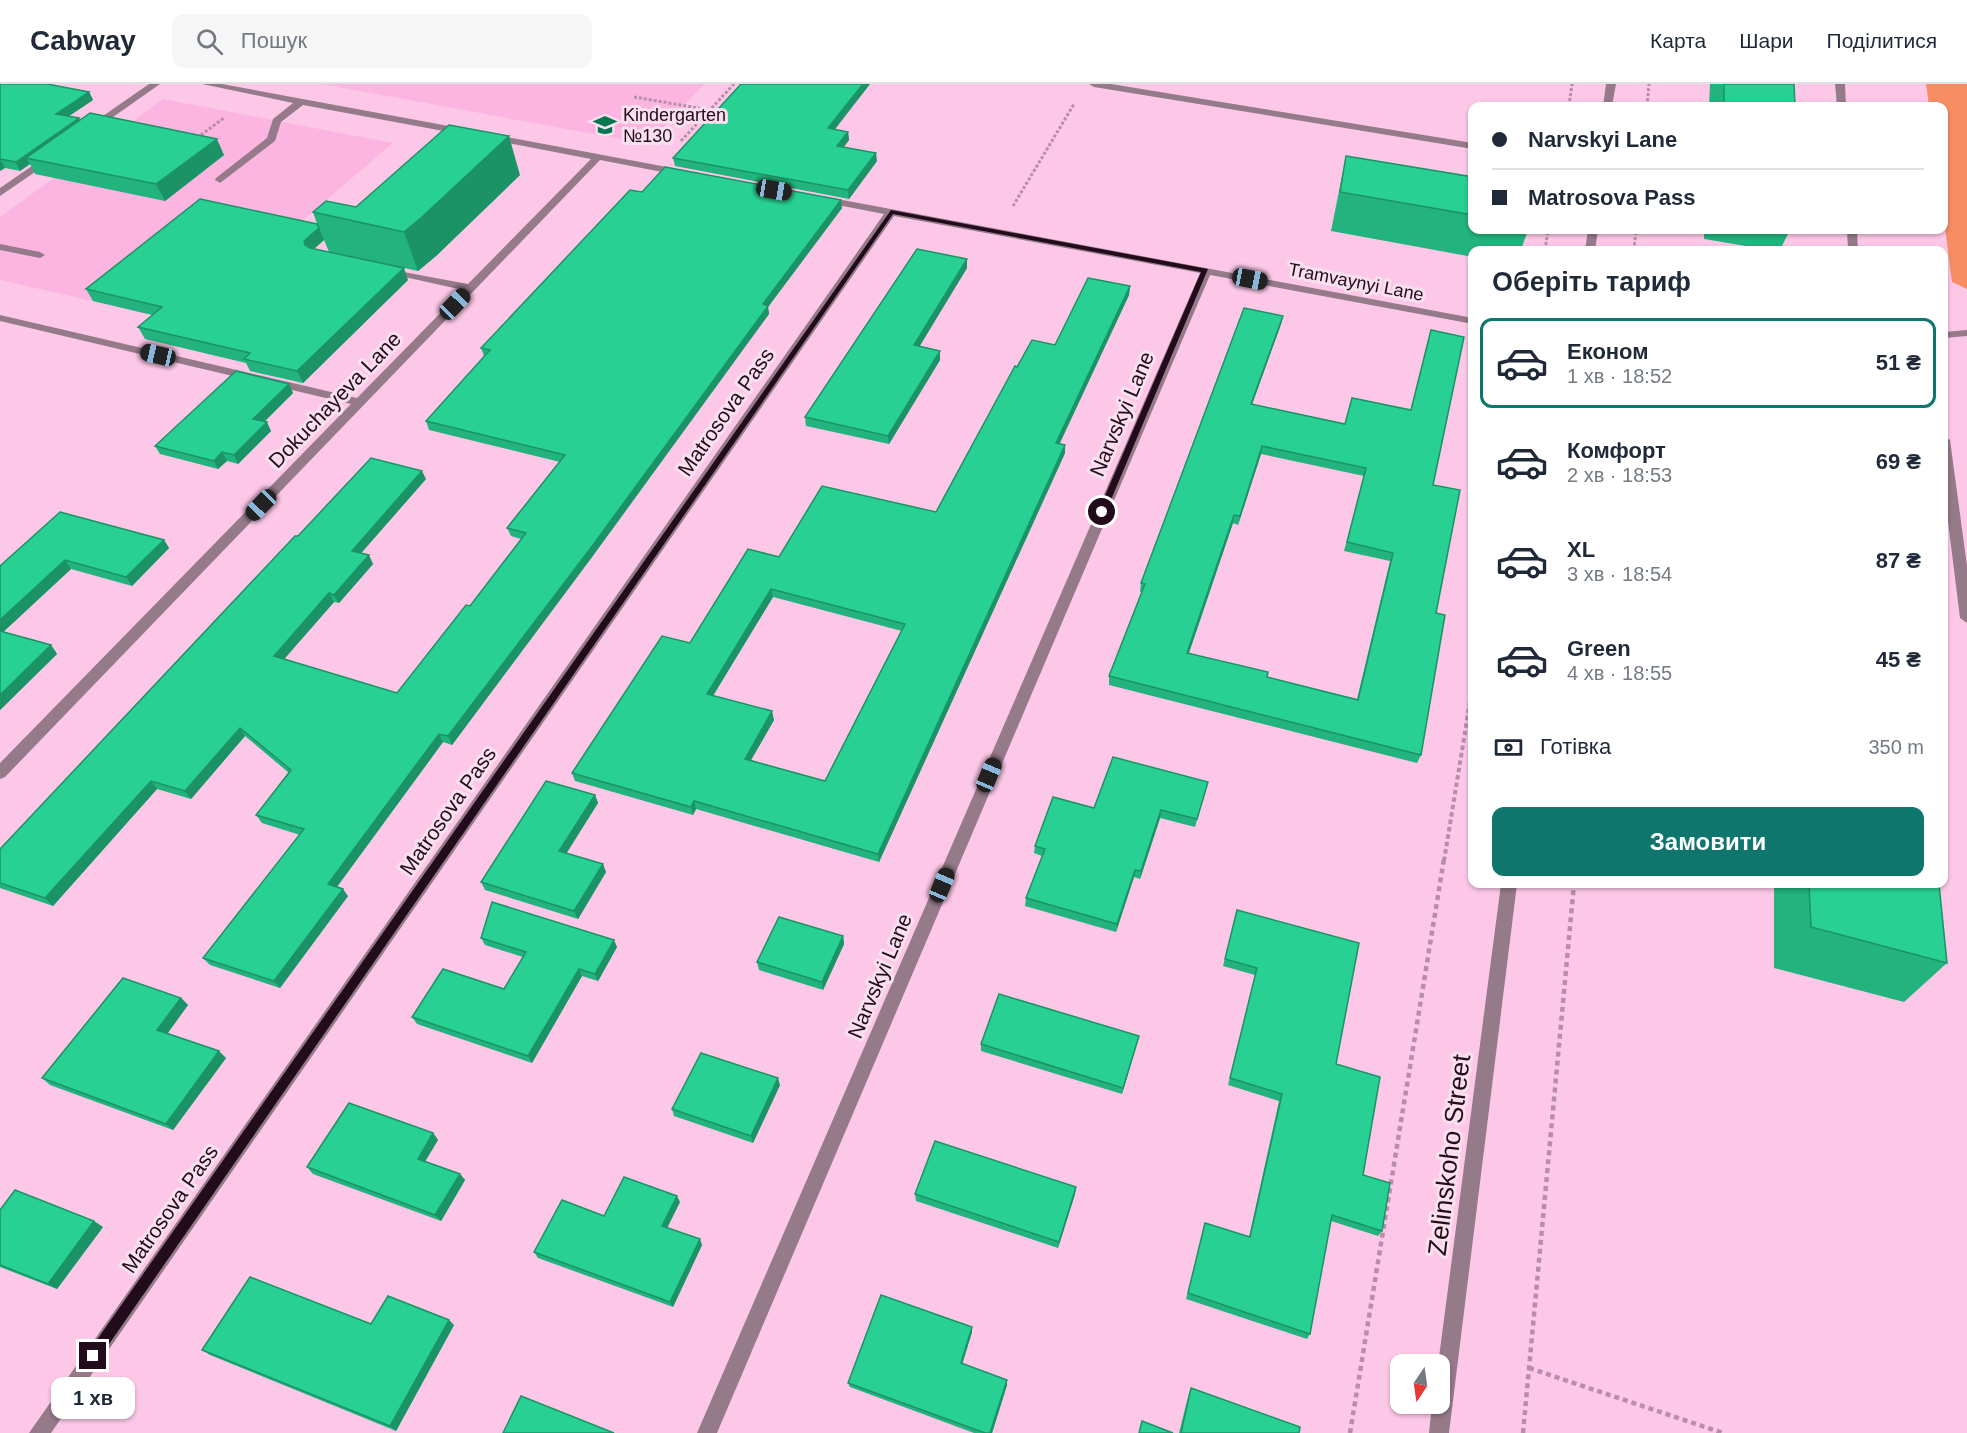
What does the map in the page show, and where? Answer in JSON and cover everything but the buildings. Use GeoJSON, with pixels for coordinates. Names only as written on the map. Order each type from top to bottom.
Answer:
{"type":"FeatureCollection","features":[{"type":"Feature","properties":{"kind":"street"},"geometry":{"type":"LineString","coordinates":[[87,132],[155,84]]}},
{"type":"Feature","properties":{"kind":"street"},"geometry":{"type":"LineString","coordinates":[[207,84],[692,175]]}},
{"type":"Feature","properties":{"kind":"street"},"geometry":{"type":"LineString","coordinates":[[1094,84],[1468,145]]}},
{"type":"Feature","properties":{"kind":"street"},"geometry":{"type":"LineString","coordinates":[[1609,102],[1611,84]]}},
{"type":"Feature","properties":{"kind":"street"},"geometry":{"type":"LineString","coordinates":[[1840,84],[1842,102]]}},
{"type":"Feature","properties":{"kind":"street"},"geometry":{"type":"LineString","coordinates":[[220,180],[272,139],[276,121],[300,102]]}},
{"type":"Feature","properties":{"kind":"street"},"geometry":{"type":"LineString","coordinates":[[447,138],[455,130]]}},
{"type":"Feature","properties":{"kind":"street"},"geometry":{"type":"LineString","coordinates":[[0,193],[58,152]]}},
{"type":"Feature","properties":{"kind":"street","name":"Dokuchayeva Lane"},"geometry":{"type":"LineString","coordinates":[[0,773],[6,758],[360,402],[598,157]]}},
{"type":"Feature","properties":{"kind":"street","name":"Tramvaynyi Lane"},"geometry":{"type":"LineString","coordinates":[[809,197],[1468,320]]}},
{"type":"Feature","properties":{"kind":"street","name":"Matrosova Pass"},"geometry":{"type":"LineString","coordinates":[[39,1433],[891,212]]}},
{"type":"Feature","properties":{"kind":"street"},"geometry":{"type":"LineString","coordinates":[[0,247],[40,255]]}},
{"type":"Feature","properties":{"kind":"street"},"geometry":{"type":"LineString","coordinates":[[371,267],[471,288]]}},
{"type":"Feature","properties":{"kind":"street","name":"Narvskyi Lane"},"geometry":{"type":"LineString","coordinates":[[707,1433],[1206,271]]}},
{"type":"Feature","properties":{"kind":"street"},"geometry":{"type":"LineString","coordinates":[[0,318],[360,402]]}},
{"type":"Feature","properties":{"kind":"street"},"geometry":{"type":"LineString","coordinates":[[1948,335],[1967,333]]}},
{"type":"Feature","properties":{"kind":"street"},"geometry":{"type":"LineString","coordinates":[[1948,471],[1967,618]]}},
{"type":"Feature","properties":{"kind":"street","name":"Zelinskoho Street"},"geometry":{"type":"LineString","coordinates":[[1439,1433],[1508,888]]}},
{"type":"Feature","properties":{"kind":"path"},"geometry":{"type":"LineString","coordinates":[[657,168],[734,84]]}},
{"type":"Feature","properties":{"kind":"path"},"geometry":{"type":"LineString","coordinates":[[1570,102],[1572,84]]}},
{"type":"Feature","properties":{"kind":"path"},"geometry":{"type":"LineString","coordinates":[[1647,102],[1649,84]]}},
{"type":"Feature","properties":{"kind":"path"},"geometry":{"type":"LineString","coordinates":[[194,140],[256,93]]}},
{"type":"Feature","properties":{"kind":"path"},"geometry":{"type":"LineString","coordinates":[[634,97],[710,110]]}},
{"type":"Feature","properties":{"kind":"path"},"geometry":{"type":"LineString","coordinates":[[997,232],[1074,104]]}},
{"type":"Feature","properties":{"kind":"path"},"geometry":{"type":"LineString","coordinates":[[1350,1433],[1468,713]]}},
{"type":"Feature","properties":{"kind":"path"},"geometry":{"type":"LineString","coordinates":[[1522,1433],[1574,888]]}},
{"type":"Feature","properties":{"kind":"path"},"geometry":{"type":"LineString","coordinates":[[1529,1368],[1723,1433]]}},
{"type":"Feature","properties":{"kind":"shaded area","name":"Kindergarten №130"},"geometry":{"type":"Polygon","coordinates":[[[322,84],[704,84],[648,144],[322,84]]]}},
{"type":"Feature","properties":{"kind":"shaded area"},"geometry":{"type":"Polygon","coordinates":[[[1926,84],[1967,84],[1967,289],[1952,282],[1946,234],[1948,234],[1948,102],[1928,102],[1926,84]]]}},
{"type":"Feature","properties":{"kind":"shaded area"},"geometry":{"type":"Polygon","coordinates":[[[163,99],[393,143],[184,322],[0,280],[0,217],[163,99]]]}},
{"type":"Feature","properties":{"kind":"place","name":"Kindergarten №130"},"geometry":{"type":"Point","coordinates":[605,125]}},
{"type":"Feature","properties":{"kind":"route"},"geometry":{"type":"LineString","coordinates":[[93,1356],[891,212],[1206,271],[1102,512]]}}]}
